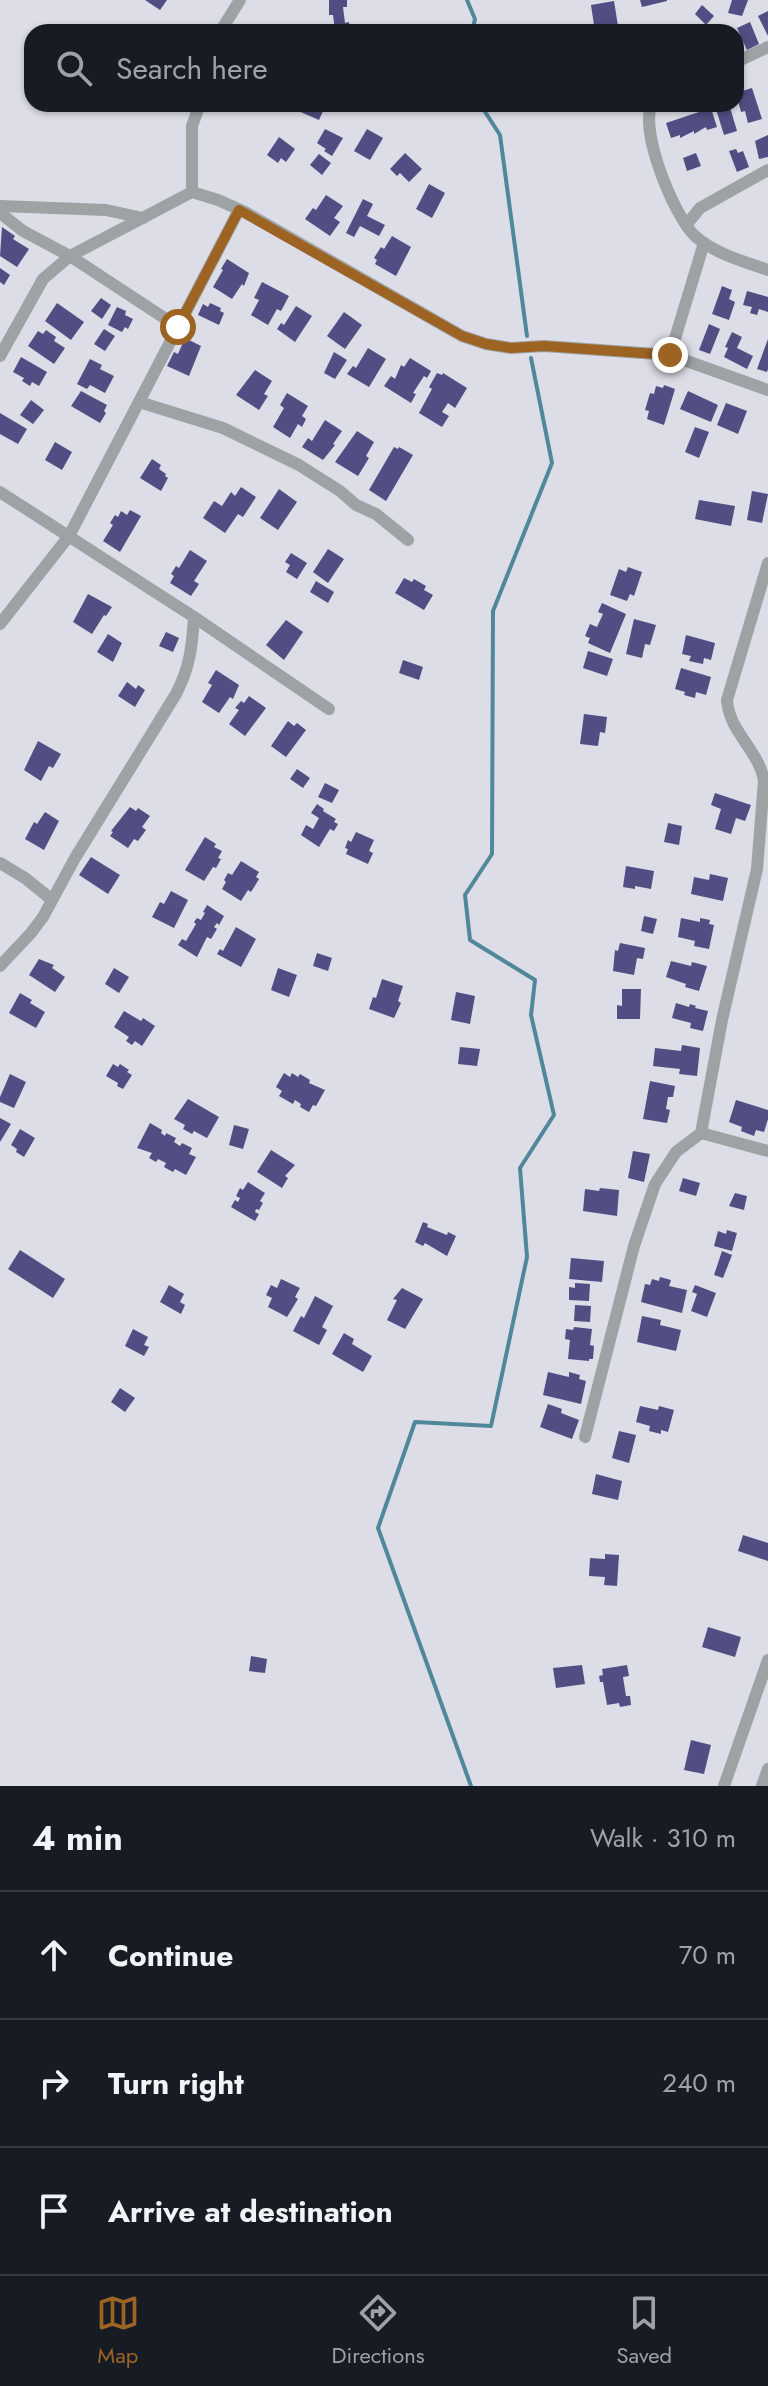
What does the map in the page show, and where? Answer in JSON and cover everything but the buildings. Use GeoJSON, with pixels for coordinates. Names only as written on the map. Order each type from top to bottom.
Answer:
{"type":"FeatureCollection","features":[{"type":"Feature","properties":{"kind":"street"},"geometry":{"type":"LineString","coordinates":[[225,24],[240,0]]}},
{"type":"Feature","properties":{"kind":"street"},"geometry":{"type":"LineString","coordinates":[[744,58],[768,47]]}},
{"type":"Feature","properties":{"kind":"street"},"geometry":{"type":"LineString","coordinates":[[192,192],[192,126],[197,112]]}},
{"type":"Feature","properties":{"kind":"street"},"geometry":{"type":"LineString","coordinates":[[649,112],[648,122],[661,174],[692,233],[729,256],[768,270]]}},
{"type":"Feature","properties":{"kind":"street"},"geometry":{"type":"LineString","coordinates":[[687,224],[700,208],[768,170]]}},
{"type":"Feature","properties":{"kind":"street"},"geometry":{"type":"LineString","coordinates":[[0,356],[43,279],[70,256],[192,192],[239,210],[462,336],[511,348],[544,346],[670,355],[768,390]]}},
{"type":"Feature","properties":{"kind":"street"},"geometry":{"type":"LineString","coordinates":[[0,206],[106,210],[143,218]]}},
{"type":"Feature","properties":{"kind":"street"},"geometry":{"type":"LineString","coordinates":[[0,624],[69,536],[239,210]]}},
{"type":"Feature","properties":{"kind":"street"},"geometry":{"type":"LineString","coordinates":[[0,213],[23,231],[70,256],[178,327]]}},
{"type":"Feature","properties":{"kind":"street"},"geometry":{"type":"LineString","coordinates":[[670,355],[704,243]]}},
{"type":"Feature","properties":{"kind":"street"},"geometry":{"type":"LineString","coordinates":[[139,402],[223,428],[299,465],[356,505],[376,514],[408,540]]}},
{"type":"Feature","properties":{"kind":"street"},"geometry":{"type":"LineString","coordinates":[[0,492],[194,617],[329,709]]}},
{"type":"Feature","properties":{"kind":"street"},"geometry":{"type":"LineString","coordinates":[[585,1437],[634,1246],[655,1184],[676,1152],[701,1133],[760,846],[762,770],[753,751],[732,723],[727,700],[768,563]]}},
{"type":"Feature","properties":{"kind":"street"},"geometry":{"type":"LineString","coordinates":[[0,966],[43,917],[187,674],[194,617]]}},
{"type":"Feature","properties":{"kind":"street"},"geometry":{"type":"LineString","coordinates":[[0,863],[51,899]]}},
{"type":"Feature","properties":{"kind":"street"},"geometry":{"type":"LineString","coordinates":[[701,1133],[768,1151]]}},
{"type":"Feature","properties":{"kind":"street"},"geometry":{"type":"LineString","coordinates":[[724,1786],[768,1660]]}},
{"type":"Feature","properties":{"kind":"street"},"geometry":{"type":"LineString","coordinates":[[762,1786],[768,1769]]}},
{"type":"Feature","properties":{"kind":"waterway"},"geometry":{"type":"LineString","coordinates":[[467,0],[475,19],[474,24]]}},
{"type":"Feature","properties":{"kind":"waterway"},"geometry":{"type":"LineString","coordinates":[[485,112],[500,135],[527,336]]}},
{"type":"Feature","properties":{"kind":"waterway"},"geometry":{"type":"LineString","coordinates":[[471,1786],[378,1528],[415,1422],[491,1426],[527,1257],[520,1168],[554,1115],[531,1015],[535,980],[470,940],[465,895],[492,854],[493,611],[552,463],[531,358]]}},
{"type":"Feature","properties":{"kind":"route"},"geometry":{"type":"LineString","coordinates":[[178,327],[239,210],[462,336],[511,348],[544,346],[670,355]]}}]}
